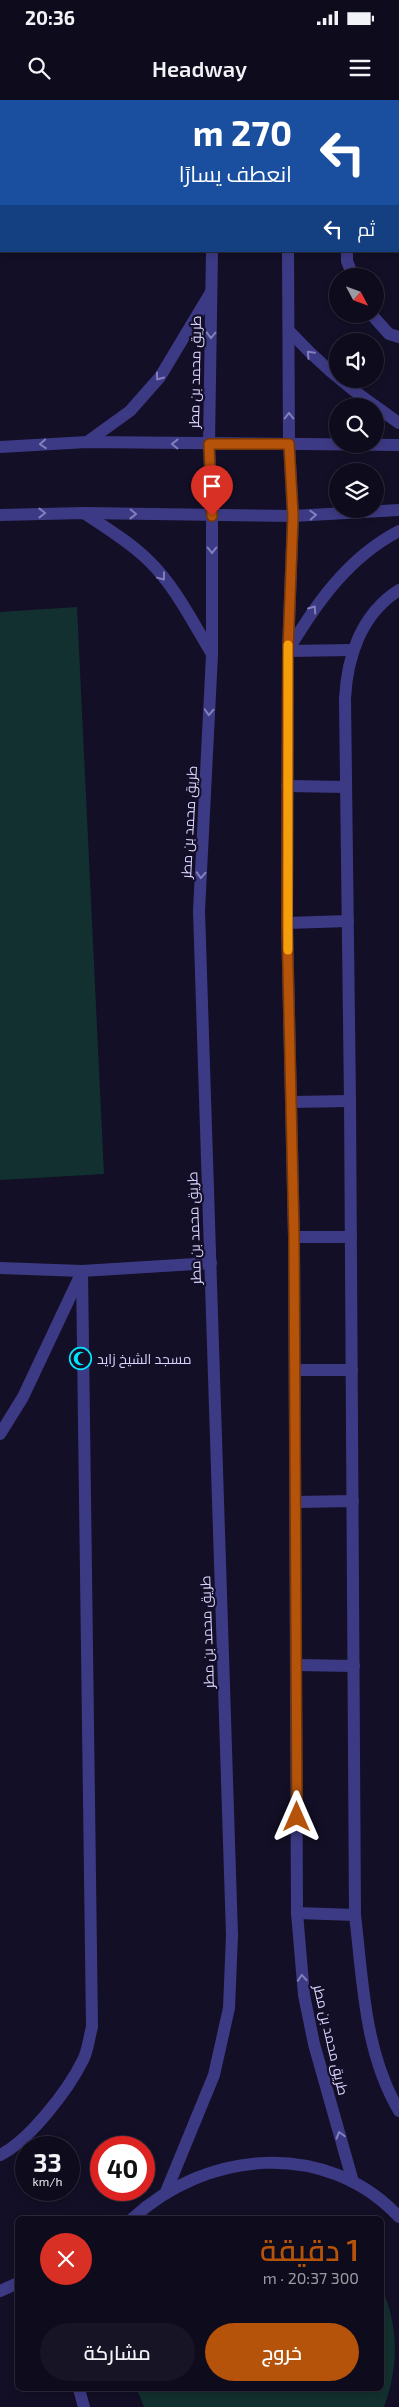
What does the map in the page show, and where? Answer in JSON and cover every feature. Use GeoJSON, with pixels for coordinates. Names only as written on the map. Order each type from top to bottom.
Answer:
{"type":"FeatureCollection","features":[{"type":"Feature","properties":{"kind":"street","name":"طريق محمد بن مطر"},"geometry":{"type":"LineString","coordinates":[[166,2192],[214,2075],[229,2008],[232,1935],[199,911],[212,655],[212,516],[209,444],[212,252]]}},
{"type":"Feature","properties":{"kind":"street","name":"طريق محمد بن مطر"},"geometry":{"type":"LineString","coordinates":[[288,252],[289,444],[293,516],[288,651],[287,923],[294,1237],[298,1913],[304,1995],[314,2044],[353,2182]]}},
{"type":"Feature","properties":{"kind":"street"},"geometry":{"type":"LineString","coordinates":[[347,252],[350,268]]}},
{"type":"Feature","properties":{"kind":"street"},"geometry":{"type":"LineString","coordinates":[[87,442],[130,411],[160,377],[212,290]]}},
{"type":"Feature","properties":{"kind":"street"},"geometry":{"type":"LineString","coordinates":[[379,323],[389,334],[399,337]]}},
{"type":"Feature","properties":{"kind":"street"},"geometry":{"type":"LineString","coordinates":[[289,332],[317,362],[363,398]]}},
{"type":"Feature","properties":{"kind":"street"},"geometry":{"type":"LineString","coordinates":[[384,412],[399,423]]}},
{"type":"Feature","properties":{"kind":"street"},"geometry":{"type":"LineString","coordinates":[[0,448],[87,442],[399,445]]}},
{"type":"Feature","properties":{"kind":"street"},"geometry":{"type":"LineString","coordinates":[[0,515],[84,513],[293,516],[399,510]]}},
{"type":"Feature","properties":{"kind":"street"},"geometry":{"type":"LineString","coordinates":[[84,513],[122,539],[150,562],[170,588],[212,655]]}},
{"type":"Feature","properties":{"kind":"street"},"geometry":{"type":"LineString","coordinates":[[288,651],[314,608],[340,576],[382,540],[399,532]]}},
{"type":"Feature","properties":{"kind":"street"},"geometry":{"type":"LineString","coordinates":[[399,590],[374,612],[360,633],[352,650],[346,677],[345,699],[350,1102],[355,1915],[370,2038],[377,2064],[399,2111]]}},
{"type":"Feature","properties":{"kind":"street"},"geometry":{"type":"LineString","coordinates":[[288,651],[352,650]]}},
{"type":"Feature","properties":{"kind":"street"},"geometry":{"type":"LineString","coordinates":[[287,786],[346,787]]}},
{"type":"Feature","properties":{"kind":"street"},"geometry":{"type":"LineString","coordinates":[[287,923],[348,921]]}},
{"type":"Feature","properties":{"kind":"street"},"geometry":{"type":"LineString","coordinates":[[291,1102],[350,1102]]}},
{"type":"Feature","properties":{"kind":"street"},"geometry":{"type":"LineString","coordinates":[[294,1237],[351,1237]]}},
{"type":"Feature","properties":{"kind":"street"},"geometry":{"type":"LineString","coordinates":[[0,1268],[82,1271],[211,1263]]}},
{"type":"Feature","properties":{"kind":"street"},"geometry":{"type":"LineString","coordinates":[[0,1434],[23,1397],[82,1271]]}},
{"type":"Feature","properties":{"kind":"street"},"geometry":{"type":"LineString","coordinates":[[0,2155],[9,2151],[35,2126],[64,2092],[84,2059],[92,2027],[82,1271]]}},
{"type":"Feature","properties":{"kind":"street"},"geometry":{"type":"LineString","coordinates":[[295,1370],[352,1370]]}},
{"type":"Feature","properties":{"kind":"street"},"geometry":{"type":"LineString","coordinates":[[296,1502],[352,1500]]}},
{"type":"Feature","properties":{"kind":"street"},"geometry":{"type":"LineString","coordinates":[[297,1664],[354,1666]]}},
{"type":"Feature","properties":{"kind":"street"},"geometry":{"type":"LineString","coordinates":[[298,1913],[355,1915]]}},
{"type":"Feature","properties":{"kind":"street"},"geometry":{"type":"LineString","coordinates":[[136,2216],[166,2192],[200,2175],[238,2164],[278,2163],[316,2169],[353,2182],[389,2207],[399,2217]]}},
{"type":"Feature","properties":{"kind":"street"},"geometry":{"type":"LineString","coordinates":[[0,2291],[15,2285]]}},
{"type":"Feature","properties":{"kind":"street"},"geometry":{"type":"LineString","coordinates":[[80,2391],[84,2407]]}},
{"type":"Feature","properties":{"kind":"green space"},"geometry":{"type":"Polygon","coordinates":[[[77,607],[104,1174],[0,1180],[0,612],[77,607]]]}},
{"type":"Feature","properties":{"kind":"green space"},"geometry":{"type":"Polygon","coordinates":[[[384,2294],[391,2316],[395,2346],[392,2376],[384,2407],[144,2407],[138,2391],[384,2391],[384,2294]]]}},
{"type":"Feature","properties":{"kind":"slow traffic"},"geometry":{"type":"LineString","coordinates":[[288,645],[288,950]]}},
{"type":"Feature","properties":{"kind":"place","name":"مسجد الشيخ زايد"},"geometry":{"type":"Point","coordinates":[81,1359]}},
{"type":"Feature","properties":{"kind":"route"},"geometry":{"type":"LineString","coordinates":[[212,516],[209,444],[289,444],[293,516],[288,651],[287,923],[294,1237],[297,1817]]}}]}
